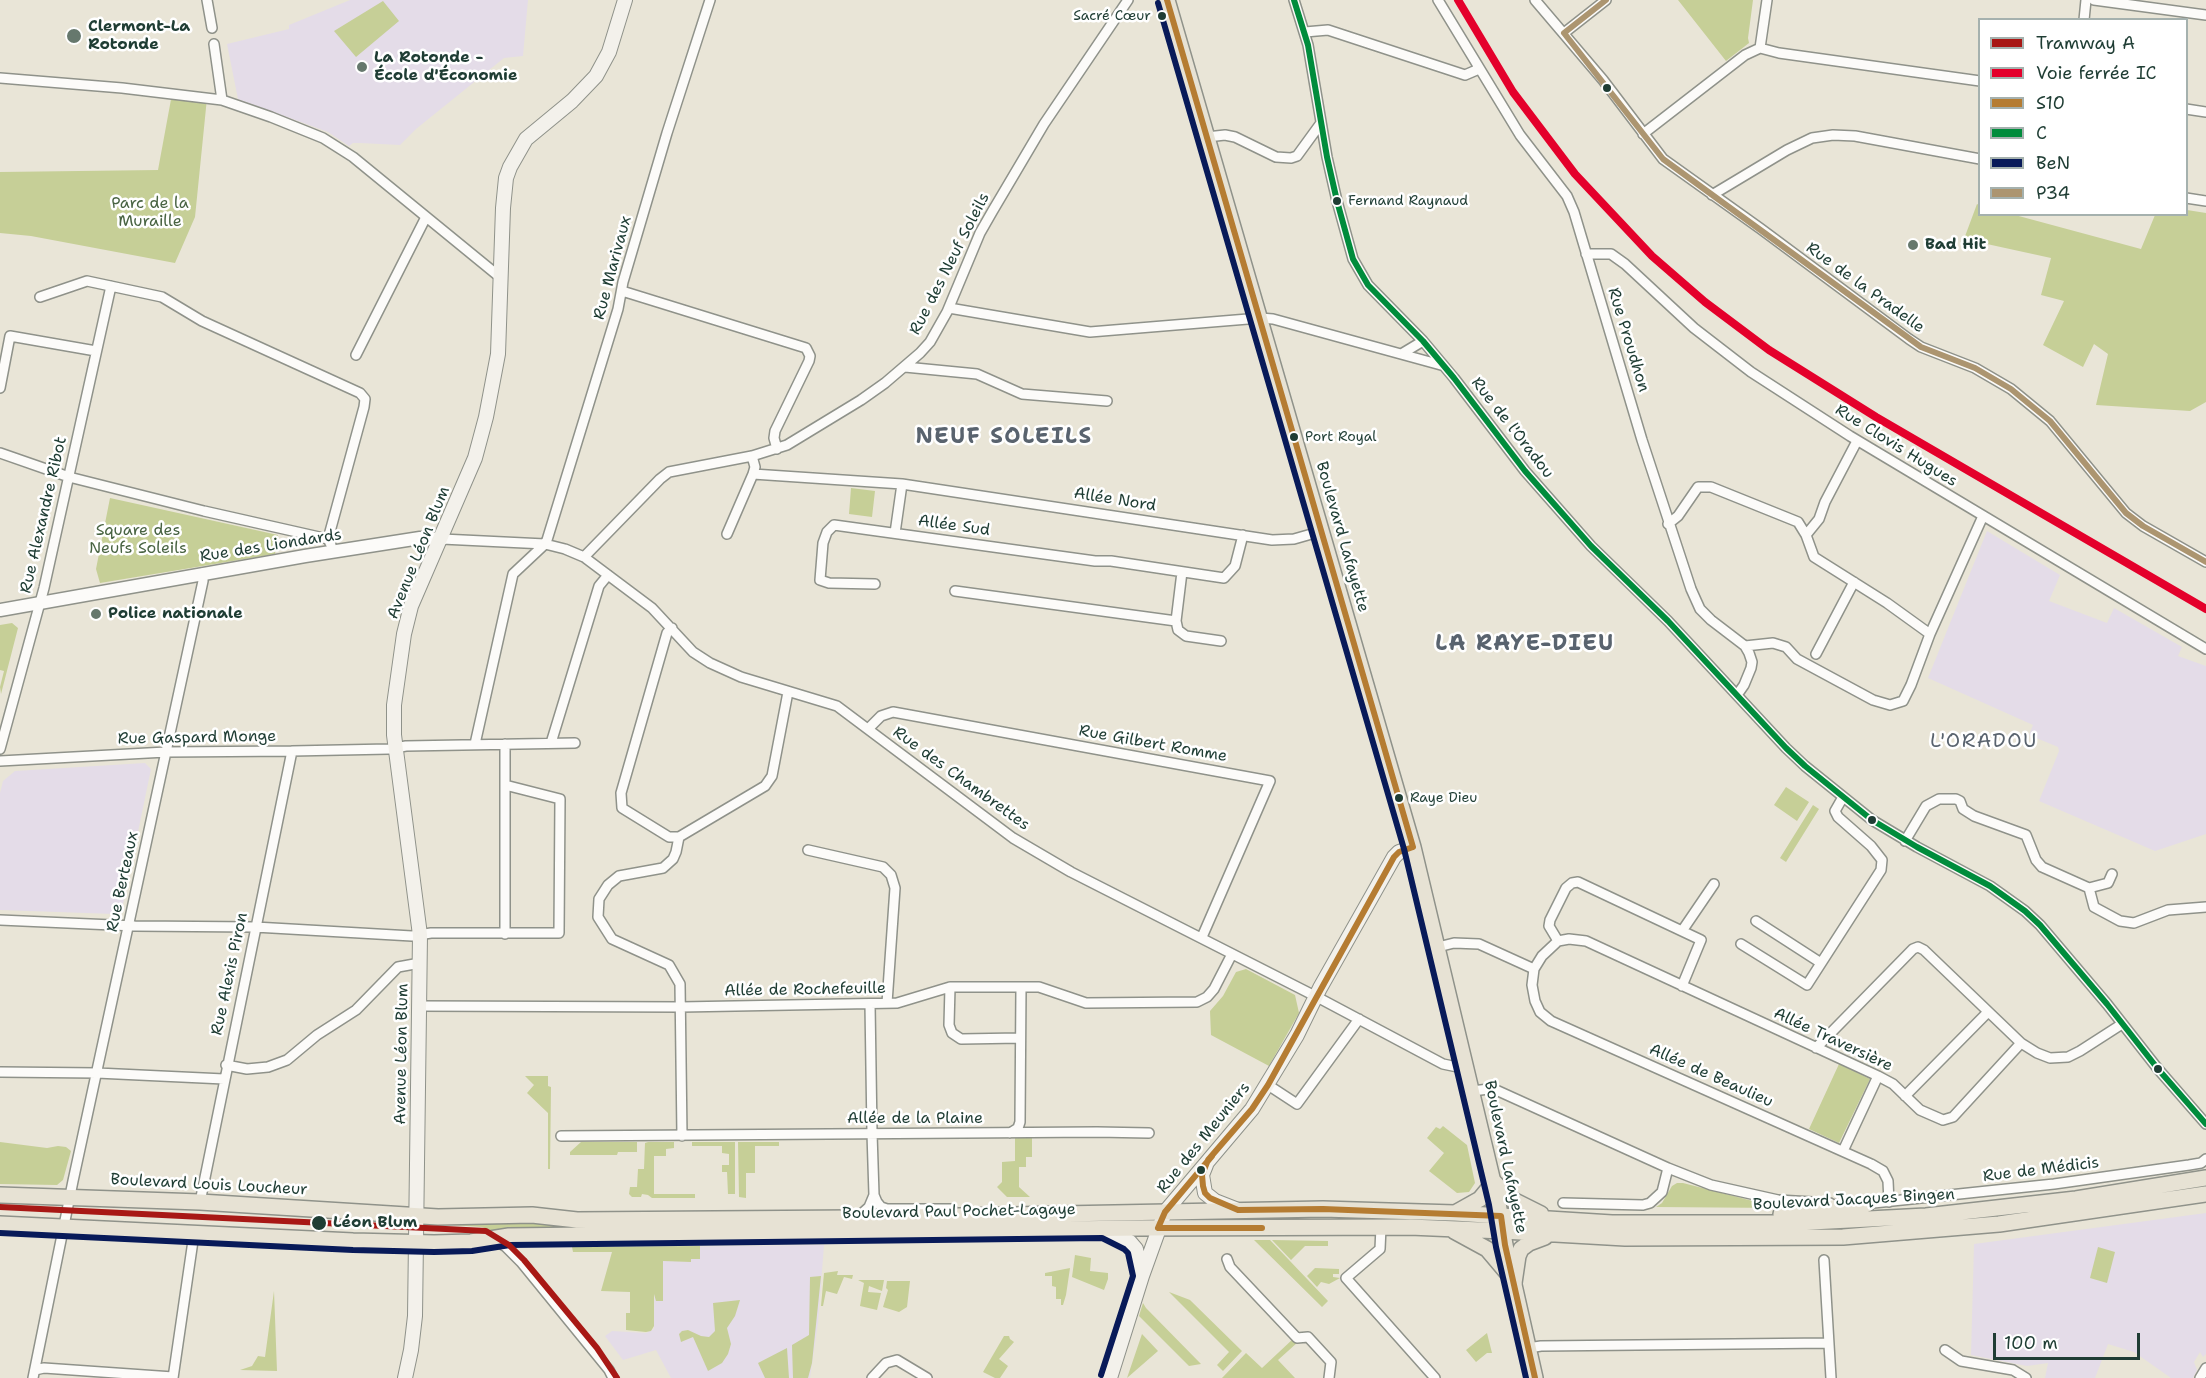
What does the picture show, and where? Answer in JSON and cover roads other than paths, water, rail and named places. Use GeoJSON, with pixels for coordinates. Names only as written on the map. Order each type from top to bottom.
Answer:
{"type":"FeatureCollection","features":[{"type":"Feature","properties":{"kind":"main road","name":"Avenue Léon Blum"},"geometry":{"type":"LineString","coordinates":[[405,1378],[414,1332],[420,935],[395,747],[394,705],[404,634],[411,606],[475,458],[486,417],[498,354],[506,178],[526,139],[572,101],[596,76],[613,44],[626,0]]}},
{"type":"Feature","properties":{"kind":"main road","name":"Boulevard Lafayette"},"geometry":{"type":"LineString","coordinates":[[1167,0],[1413,847],[1494,1182],[1533,1377]]}},
{"type":"Feature","properties":{"kind":"main road","name":"Rue des Meuniers"},"geometry":{"type":"LineString","coordinates":[[1110,1378],[1165,1212],[1252,1109],[1268,1085],[1394,857],[1399,852],[1413,847]]}},
{"type":"Feature","properties":{"kind":"main road"},"geometry":{"type":"LineString","coordinates":[[1208,1160],[1202,1175],[1205,1193],[1215,1201],[1238,1210]]}},
{"type":"Feature","properties":{"kind":"main road","name":"Boulevard Jacques Bingen"},"geometry":{"type":"LineString","coordinates":[[1502,1224],[1558,1220],[1792,1223],[1926,1216],[2064,1201],[2206,1178]]}},
{"type":"Feature","properties":{"kind":"main road"},"geometry":{"type":"LineString","coordinates":[[1455,1213],[1480,1199],[1494,1182],[1518,1204],[1558,1220]]}},
{"type":"Feature","properties":{"kind":"main road","name":"Boulevard Louis Loucheur"},"geometry":{"type":"LineString","coordinates":[[0,1194],[416,1214]]}},
{"type":"Feature","properties":{"kind":"main road","name":"Boulevard Jacques Bingen"},"geometry":{"type":"LineString","coordinates":[[1502,1224],[1551,1235],[1625,1238],[1843,1237],[1928,1232],[2071,1215],[2206,1194]]}},
{"type":"Feature","properties":{"kind":"main road"},"geometry":{"type":"LineString","coordinates":[[1734,1223],[1779,1214],[1867,1204]]}},
{"type":"Feature","properties":{"kind":"main road","name":"Boulevard Paul Pochet-Lagaye"},"geometry":{"type":"LineString","coordinates":[[416,1214],[438,1217],[532,1215],[577,1220],[1323,1209],[1455,1213],[1502,1224]]}},
{"type":"Feature","properties":{"kind":"main road"},"geometry":{"type":"LineString","coordinates":[[0,1224],[416,1242]]}},
{"type":"Feature","properties":{"kind":"main road","name":"Boulevard Paul Pochet-Lagaye"},"geometry":{"type":"LineString","coordinates":[[416,1242],[471,1242],[509,1236],[575,1234],[1158,1228],[1450,1228],[1502,1224]]}},
{"type":"Feature","properties":{"kind":"main road"},"geometry":{"type":"LineString","coordinates":[[1450,1228],[1487,1249],[1503,1266],[1514,1283]]}},
{"type":"Feature","properties":{"kind":"main road"},"geometry":{"type":"LineString","coordinates":[[1104,1229],[1130,1242],[1136,1249],[1142,1276]]}},
{"type":"Feature","properties":{"kind":"main road"},"geometry":{"type":"LineString","coordinates":[[1514,1283],[1521,1249],[1529,1243],[1551,1235]]}},
{"type":"Feature","properties":{"kind":"street"},"geometry":{"type":"LineString","coordinates":[[207,0],[212,28]]}},
{"type":"Feature","properties":{"kind":"street","name":"Rue Marivaux"},"geometry":{"type":"LineString","coordinates":[[545,544],[622,291],[667,133],[710,0]]}},
{"type":"Feature","properties":{"kind":"street","name":"Rue des Neuf Soleils"},"geometry":{"type":"LineString","coordinates":[[584,557],[669,472],[752,456],[787,445],[861,400],[905,367],[930,342],[949,308],[980,232],[1044,124],[1128,0]]}},
{"type":"Feature","properties":{"kind":"street","name":"Rue de l'Oradou"},"geometry":{"type":"LineString","coordinates":[[1294,0],[1305,32],[1337,201],[1358,269],[1376,294],[1423,341],[1526,471],[1591,546],[1668,621],[1799,761],[1872,820],[1905,841],[1990,886],[2025,911],[2040,925],[2206,1124]]}},
{"type":"Feature","properties":{"kind":"street","name":"Rue Proudhon"},"geometry":{"type":"LineString","coordinates":[[1438,0],[1520,135],[1567,196],[1668,524],[1700,609],[1745,646]]}},
{"type":"Feature","properties":{"kind":"street","name":"Rue de la Pradelle"},"geometry":{"type":"LineString","coordinates":[[1535,0],[1603,80],[1663,159],[1921,347],[1975,368],[2018,394],[2050,422],[2126,513],[2143,526],[2206,562]]}},
{"type":"Feature","properties":{"kind":"street"},"geometry":{"type":"LineString","coordinates":[[1564,33],[1606,0]]}},
{"type":"Feature","properties":{"kind":"street"},"geometry":{"type":"LineString","coordinates":[[1760,48],[1767,0]]}},
{"type":"Feature","properties":{"kind":"street"},"geometry":{"type":"LineString","coordinates":[[2084,18],[2086,0]]}},
{"type":"Feature","properties":{"kind":"street"},"geometry":{"type":"LineString","coordinates":[[2094,0],[2206,15]]}},
{"type":"Feature","properties":{"kind":"street"},"geometry":{"type":"LineString","coordinates":[[1305,32],[1328,30],[1465,75],[1479,69]]}},
{"type":"Feature","properties":{"kind":"street"},"geometry":{"type":"LineString","coordinates":[[214,44],[222,100]]}},
{"type":"Feature","properties":{"kind":"street"},"geometry":{"type":"LineString","coordinates":[[1643,134],[1745,55],[1760,48],[1779,53],[1978,81]]}},
{"type":"Feature","properties":{"kind":"street"},"geometry":{"type":"LineString","coordinates":[[0,78],[122,88],[222,100],[323,138],[353,157],[501,278]]}},
{"type":"Feature","properties":{"kind":"street"},"geometry":{"type":"LineString","coordinates":[[2188,109],[2206,112]]}},
{"type":"Feature","properties":{"kind":"street"},"geometry":{"type":"LineString","coordinates":[[1207,137],[1225,135],[1234,137],[1284,159],[1297,156],[1321,123]]}},
{"type":"Feature","properties":{"kind":"street"},"geometry":{"type":"LineString","coordinates":[[1712,195],[1787,150],[1812,138],[1833,135],[1855,136],[1978,159]]}},
{"type":"Feature","properties":{"kind":"street"},"geometry":{"type":"LineString","coordinates":[[2188,198],[2206,201]]}},
{"type":"Feature","properties":{"kind":"street"},"geometry":{"type":"LineString","coordinates":[[356,355],[426,217]]}},
{"type":"Feature","properties":{"kind":"street","name":"Rue Clovis Hugues"},"geometry":{"type":"LineString","coordinates":[[1586,254],[1611,254],[1625,264],[1694,328],[1752,372],[1857,441],[2206,650]]}},
{"type":"Feature","properties":{"kind":"street"},"geometry":{"type":"LineString","coordinates":[[40,297],[87,281],[162,297],[202,321],[360,393],[365,399],[328,539],[333,552]]}},
{"type":"Feature","properties":{"kind":"street","name":"Rue Alexandre Ribot"},"geometry":{"type":"LineString","coordinates":[[0,749],[40,603],[111,286]]}},
{"type":"Feature","properties":{"kind":"street"},"geometry":{"type":"LineString","coordinates":[[622,291],[804,346],[809,352],[809,361],[775,431],[777,449]]}},
{"type":"Feature","properties":{"kind":"street"},"geometry":{"type":"LineString","coordinates":[[949,308],[1090,332],[1260,318],[1273,319],[1442,365]]}},
{"type":"Feature","properties":{"kind":"street"},"geometry":{"type":"LineString","coordinates":[[0,388],[10,336],[96,351]]}},
{"type":"Feature","properties":{"kind":"street"},"geometry":{"type":"LineString","coordinates":[[1403,353],[1423,341]]}},
{"type":"Feature","properties":{"kind":"street"},"geometry":{"type":"LineString","coordinates":[[905,367],[977,374],[1022,394],[1107,401]]}},
{"type":"Feature","properties":{"kind":"street"},"geometry":{"type":"LineString","coordinates":[[1806,535],[1819,519],[1857,441]]}},
{"type":"Feature","properties":{"kind":"street"},"geometry":{"type":"LineString","coordinates":[[0,453],[69,477],[328,539]]}},
{"type":"Feature","properties":{"kind":"street"},"geometry":{"type":"LineString","coordinates":[[727,534],[753,474],[755,467],[752,456]]}},
{"type":"Feature","properties":{"kind":"street","name":"Allée Nord"},"geometry":{"type":"LineString","coordinates":[[753,474],[902,484],[1282,540],[1322,531]]}},
{"type":"Feature","properties":{"kind":"street"},"geometry":{"type":"LineString","coordinates":[[895,533],[902,484]]}},
{"type":"Feature","properties":{"kind":"street"},"geometry":{"type":"LineString","coordinates":[[1668,524],[1678,516],[1698,488],[1711,487],[1798,522],[1806,535],[1814,557],[1887,603],[1930,634]]}},
{"type":"Feature","properties":{"kind":"street"},"geometry":{"type":"LineString","coordinates":[[1737,695],[1744,685],[1752,662],[1745,646],[1773,643],[1786,647],[1797,659],[1873,700],[1890,705],[1903,701],[1930,634],[1983,516]]}},
{"type":"Feature","properties":{"kind":"street","name":"Allée Sud"},"geometry":{"type":"LineString","coordinates":[[875,584],[829,583],[820,580],[823,543],[827,532],[834,525],[1224,578],[1235,566],[1243,535]]}},
{"type":"Feature","properties":{"kind":"street","name":"Rue des Liondards"},"geometry":{"type":"LineString","coordinates":[[0,610],[333,552],[420,538],[441,539]]}},
{"type":"Feature","properties":{"kind":"street","name":"Rue des Chambrettes"},"geometry":{"type":"LineString","coordinates":[[441,539],[545,544],[584,557],[652,608],[693,652],[710,663],[741,677],[837,706],[1013,838],[1071,872],[1317,996],[1443,1064],[1467,1069]]}},
{"type":"Feature","properties":{"kind":"street"},"geometry":{"type":"LineString","coordinates":[[475,744],[513,574],[545,544]]}},
{"type":"Feature","properties":{"kind":"street"},"geometry":{"type":"LineString","coordinates":[[1182,572],[1176,621],[1178,630],[1186,636],[1221,640]]}},
{"type":"Feature","properties":{"kind":"street","name":"Rue Berteaux"},"geometry":{"type":"LineString","coordinates":[[34,1374],[69,1198],[203,582],[203,573]]}},
{"type":"Feature","properties":{"kind":"street"},"geometry":{"type":"LineString","coordinates":[[551,743],[599,586],[608,576]]}},
{"type":"Feature","properties":{"kind":"street"},"geometry":{"type":"LineString","coordinates":[[1816,654],[1854,582]]}},
{"type":"Feature","properties":{"kind":"street"},"geometry":{"type":"LineString","coordinates":[[955,591],[1176,621]]}},
{"type":"Feature","properties":{"kind":"street"},"geometry":{"type":"LineString","coordinates":[[672,628],[667,633],[621,793],[622,808],[669,837],[679,837],[765,786],[772,776],[788,692]]}},
{"type":"Feature","properties":{"kind":"street","name":"Rue Gilbert Romme"},"geometry":{"type":"LineString","coordinates":[[868,729],[881,716],[893,712],[1270,781],[1202,938]]}},
{"type":"Feature","properties":{"kind":"street","name":"Rue Gaspard Monge"},"geometry":{"type":"LineString","coordinates":[[0,761],[166,752],[389,749],[475,744],[575,743]]}},
{"type":"Feature","properties":{"kind":"street"},"geometry":{"type":"LineString","coordinates":[[504,744],[505,934]]}},
{"type":"Feature","properties":{"kind":"street","name":"Rue Alexis Piron"},"geometry":{"type":"LineString","coordinates":[[200,1202],[226,1065],[292,751]]}},
{"type":"Feature","properties":{"kind":"street"},"geometry":{"type":"LineString","coordinates":[[0,920],[129,926],[255,927],[420,935],[431,933],[559,933],[560,799],[505,784]]}},
{"type":"Feature","properties":{"kind":"street"},"geometry":{"type":"LineString","coordinates":[[1741,944],[1807,985],[1881,870],[1882,860],[1871,846],[1838,817],[1835,811],[1843,797]]}},
{"type":"Feature","properties":{"kind":"street"},"geometry":{"type":"LineString","coordinates":[[1905,841],[1926,806],[1939,799],[1952,798],[1960,801],[1963,809],[1974,816],[2026,835],[2036,860],[2042,867],[2089,888],[2108,883],[2112,874]]}},
{"type":"Feature","properties":{"kind":"street"},"geometry":{"type":"LineString","coordinates":[[679,837],[673,859],[663,868],[613,879],[599,899],[598,917],[612,939],[669,965],[680,984],[682,1136]]}},
{"type":"Feature","properties":{"kind":"street"},"geometry":{"type":"LineString","coordinates":[[808,850],[883,867],[891,875],[896,888],[887,1003]]}},
{"type":"Feature","properties":{"kind":"street"},"geometry":{"type":"LineString","coordinates":[[1438,947],[1454,943],[1479,944],[1534,969],[1546,950],[1558,941],[1550,926],[1550,920],[1566,888],[1578,882],[1701,940],[1682,986]]}},
{"type":"Feature","properties":{"kind":"street"},"geometry":{"type":"LineString","coordinates":[[1682,931],[1714,884]]}},
{"type":"Feature","properties":{"kind":"street"},"geometry":{"type":"LineString","coordinates":[[2089,888],[2094,907],[2120,921],[2134,923],[2168,910],[2206,907]]}},
{"type":"Feature","properties":{"kind":"street"},"geometry":{"type":"LineString","coordinates":[[1756,921],[1821,963]]}},
{"type":"Feature","properties":{"kind":"street","name":"Allée Traversière"},"geometry":{"type":"LineString","coordinates":[[1558,941],[1569,939],[1586,941],[1878,1076],[1893,1084],[1920,1110],[1943,1120],[1953,1117],[2022,1043]]}},
{"type":"Feature","properties":{"kind":"street"},"geometry":{"type":"LineString","coordinates":[[1816,1048],[1913,949],[1918,947],[2022,1043],[2050,1058],[2068,1057],[2122,1024]]}},
{"type":"Feature","properties":{"kind":"street","name":"Allée de Rochefeuille"},"geometry":{"type":"LineString","coordinates":[[419,1006],[681,1007],[870,1004],[897,1003],[950,987],[1039,987],[1086,1003],[1197,1002],[1207,997],[1214,989],[1232,954]]}},
{"type":"Feature","properties":{"kind":"street"},"geometry":{"type":"LineString","coordinates":[[226,1065],[247,1069],[268,1067],[287,1060],[317,1035],[356,1010],[399,967],[420,963]]}},
{"type":"Feature","properties":{"kind":"street","name":"Allée de Beaulieu"},"geometry":{"type":"LineString","coordinates":[[1534,969],[1532,985],[1535,1001],[1540,1012],[1551,1021],[1883,1171],[1888,1181],[1889,1202]]}},
{"type":"Feature","properties":{"kind":"street"},"geometry":{"type":"LineString","coordinates":[[950,987],[952,1033],[961,1039],[1020,1038]]}},
{"type":"Feature","properties":{"kind":"street"},"geometry":{"type":"LineString","coordinates":[[1010,1134],[1018,1128],[1020,1122],[1021,987]]}},
{"type":"Feature","properties":{"kind":"street"},"geometry":{"type":"LineString","coordinates":[[857,1217],[869,1207],[874,1195],[870,1004]]}},
{"type":"Feature","properties":{"kind":"street"},"geometry":{"type":"LineString","coordinates":[[1905,1096],[1988,1012]]}},
{"type":"Feature","properties":{"kind":"street"},"geometry":{"type":"LineString","coordinates":[[1268,1085],[1297,1104],[1359,1019]]}},
{"type":"Feature","properties":{"kind":"street"},"geometry":{"type":"LineString","coordinates":[[0,1072],[97,1073],[224,1079]]}},
{"type":"Feature","properties":{"kind":"street"},"geometry":{"type":"LineString","coordinates":[[1843,1151],[1878,1076]]}},
{"type":"Feature","properties":{"kind":"street","name":"Rue de Médicis"},"geometry":{"type":"LineString","coordinates":[[1472,1091],[1496,1090],[1668,1168],[1711,1185],[1778,1200],[1867,1204],[1889,1202],[2054,1184],[2189,1165],[2201,1163],[2206,1159]]}},
{"type":"Feature","properties":{"kind":"street","name":"Allée de la Plaine"},"geometry":{"type":"LineString","coordinates":[[561,1136],[1149,1133]]}},
{"type":"Feature","properties":{"kind":"street"},"geometry":{"type":"LineString","coordinates":[[1563,1203],[1643,1205],[1650,1203],[1662,1192],[1668,1168]]}},
{"type":"Feature","properties":{"kind":"street"},"geometry":{"type":"LineString","coordinates":[[874,1195],[881,1207],[887,1209],[951,1209],[981,1215]]}},
{"type":"Feature","properties":{"kind":"street"},"geometry":{"type":"LineString","coordinates":[[1381,1227],[1380,1249],[1346,1278],[1435,1378]]}},
{"type":"Feature","properties":{"kind":"street"},"geometry":{"type":"LineString","coordinates":[[34,1374],[44,1368],[173,1378],[194,1234]]}},
{"type":"Feature","properties":{"kind":"street"},"geometry":{"type":"LineString","coordinates":[[494,1239],[521,1262],[609,1370],[613,1378]]}},
{"type":"Feature","properties":{"kind":"street"},"geometry":{"type":"LineString","coordinates":[[1227,1259],[1230,1267],[1297,1338],[1308,1337],[1331,1362],[1329,1378]]}},
{"type":"Feature","properties":{"kind":"street"},"geometry":{"type":"LineString","coordinates":[[1824,1260],[1831,1378]]}},
{"type":"Feature","properties":{"kind":"street"},"geometry":{"type":"LineString","coordinates":[[1528,1348],[1829,1343]]}},
{"type":"Feature","properties":{"kind":"street"},"geometry":{"type":"LineString","coordinates":[[1946,1350],[1961,1360],[2013,1370],[2026,1378]]}},
{"type":"Feature","properties":{"kind":"street"},"geometry":{"type":"LineString","coordinates":[[872,1378],[886,1364],[894,1360],[901,1360],[927,1378]]}},
{"type":"Feature","properties":{"kind":"street"},"geometry":{"type":"LineString","coordinates":[[2200,1378],[2206,1368]]}},
{"type":"Feature","properties":{"kind":"tram line","name":"A"},"geometry":{"type":"LineString","coordinates":[[0,1207],[486,1231],[509,1245],[524,1260],[597,1348],[617,1378]]}},
{"type":"Feature","properties":{"kind":"rail line","name":"IC"},"geometry":{"type":"LineString","coordinates":[[1458,0],[1513,92],[1575,174],[1652,256],[1705,302],[1769,350],[1876,417],[2206,609]]}},
{"type":"Feature","properties":{"kind":"place","name":"Sacré Cœur"},"geometry":{"type":"Point","coordinates":[1162,16]}},
{"type":"Feature","properties":{"kind":"place","name":"Clermont-La Rotonde"},"geometry":{"type":"Point","coordinates":[74,36]}},
{"type":"Feature","properties":{"kind":"place","name":"La Rotonde - École d'Économie"},"geometry":{"type":"Point","coordinates":[362,67]}},
{"type":"Feature","properties":{"kind":"place","name":"Fernand Raynaud"},"geometry":{"type":"Point","coordinates":[1337,201]}},
{"type":"Feature","properties":{"kind":"place","name":"Bad Hit"},"geometry":{"type":"Point","coordinates":[1913,245]}},
{"type":"Feature","properties":{"kind":"place","name":"Port Royal"},"geometry":{"type":"Point","coordinates":[1294,437]}},
{"type":"Feature","properties":{"kind":"place","name":"Police nationale"},"geometry":{"type":"Point","coordinates":[96,614]}},
{"type":"Feature","properties":{"kind":"place","name":"Raye Dieu"},"geometry":{"type":"Point","coordinates":[1399,798]}},
{"type":"Feature","properties":{"kind":"place","name":"Léon Blum"},"geometry":{"type":"Point","coordinates":[319,1223]}},
{"type":"Feature","properties":{"kind":"district","name":"NEUF SOLEILS"},"geometry":{"type":"Point","coordinates":[1004,437]}},
{"type":"Feature","properties":{"kind":"district","name":"LA RAYE-DIEU"},"geometry":{"type":"Point","coordinates":[1525,644]}},
{"type":"Feature","properties":{"kind":"district","name":"L'ORADOU"},"geometry":{"type":"Point","coordinates":[1984,742]}},
{"type":"Feature","properties":{"kind":"park label","name":"Parc de la Muraille"},"geometry":{"type":"Point","coordinates":[150,213]}},
{"type":"Feature","properties":{"kind":"park label","name":"Square des Neufs Soleils"},"geometry":{"type":"Point","coordinates":[138,540]}}]}
